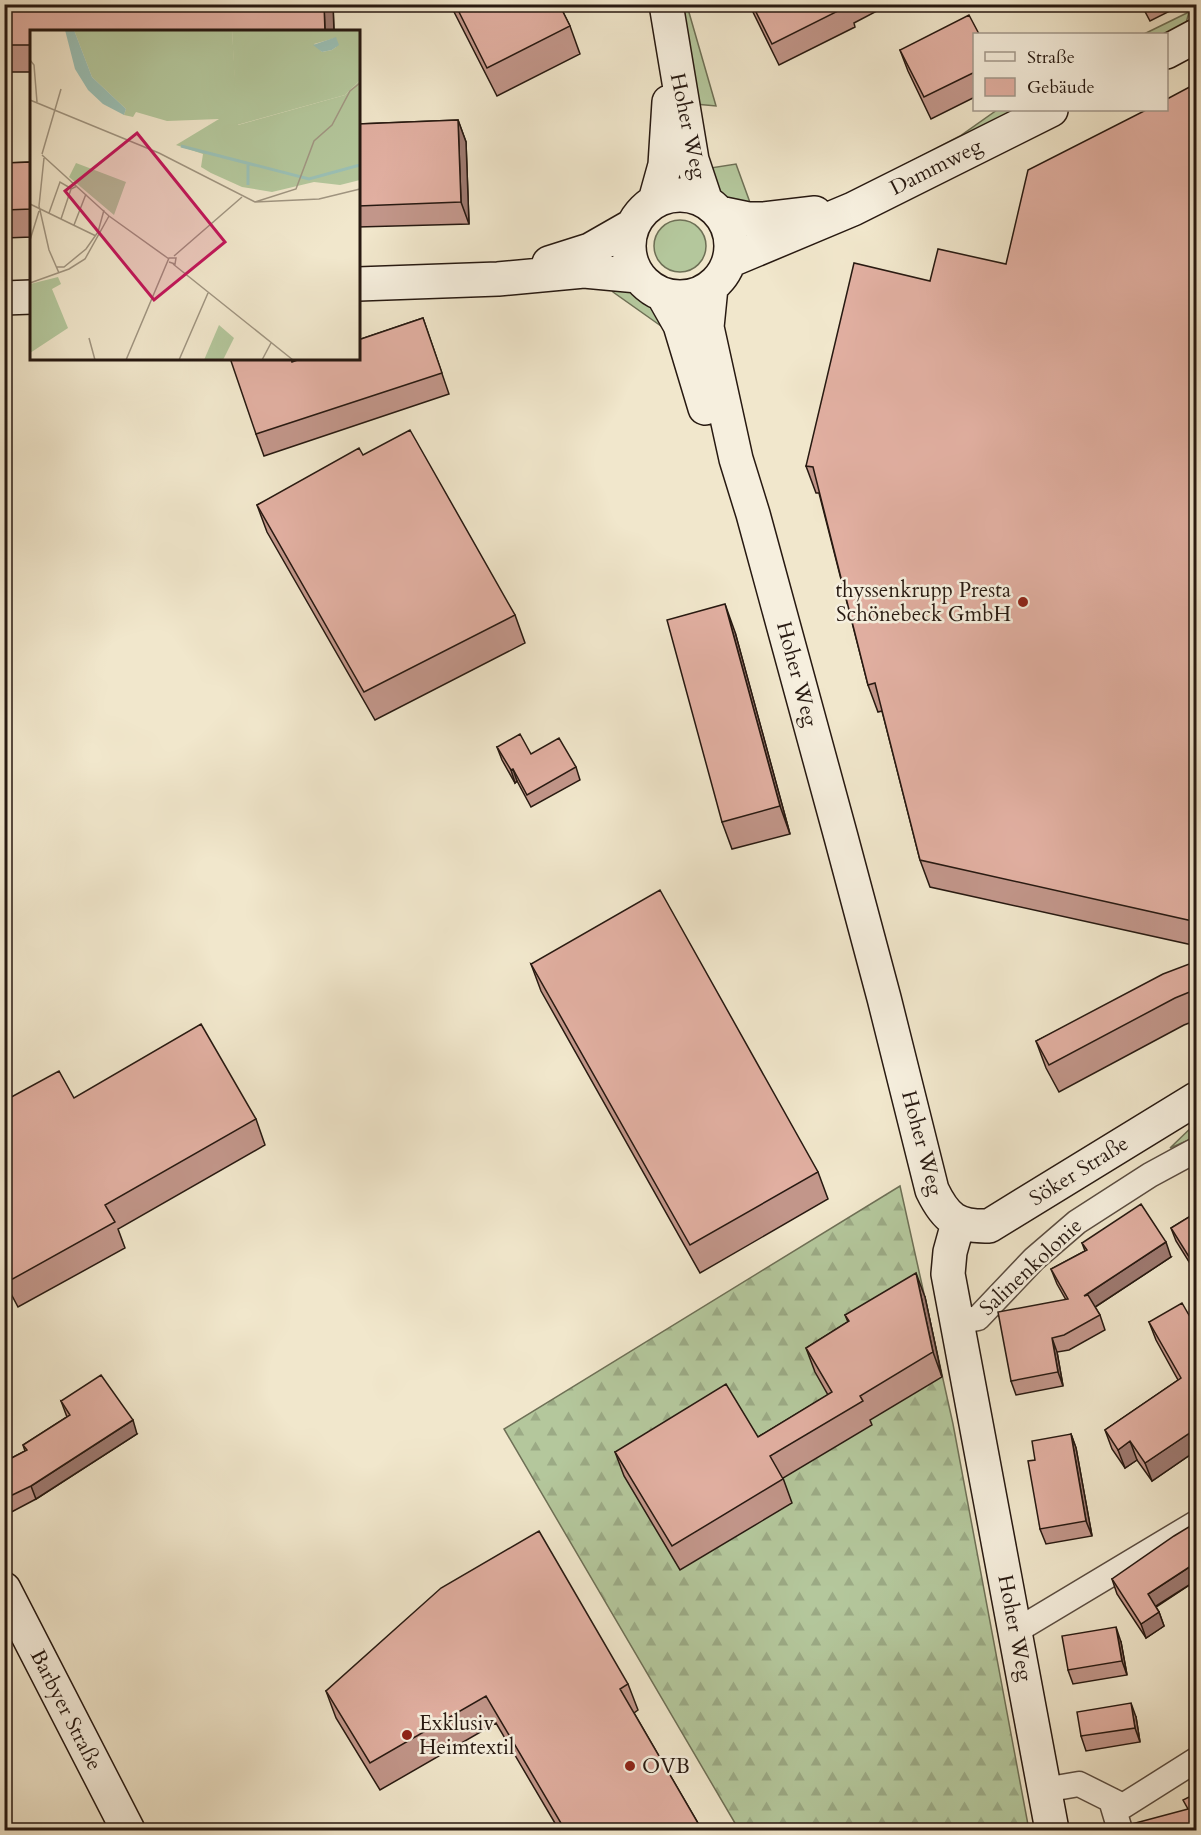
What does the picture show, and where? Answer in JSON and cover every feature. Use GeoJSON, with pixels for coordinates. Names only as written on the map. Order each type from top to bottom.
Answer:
{"type":"FeatureCollection","features":[{"type":"Feature","properties":{"kind":"street","name":"Hoher Weg"},"geometry":{"type":"LineString","coordinates":[[666,4],[692,160],[712,208]]}},
{"type":"Feature","properties":{"kind":"street"},"geometry":{"type":"LineString","coordinates":[[1168,51],[1197,36]]}},
{"type":"Feature","properties":{"kind":"street","name":"Hoher Weg"},"geometry":{"type":"LineString","coordinates":[[655,201],[665,165],[673,50]]}},
{"type":"Feature","properties":{"kind":"street","name":"Dammweg"},"geometry":{"type":"LineString","coordinates":[[729,261],[853,209],[1049,111]]}},
{"type":"Feature","properties":{"kind":"street"},"geometry":{"type":"LineString","coordinates":[[360,284],[498,279],[584,271],[651,286],[680,297],[696,295],[711,287],[722,275],[729,261],[731,244],[727,228],[712,208],[689,196],[672,195],[655,201],[642,212],[632,226],[629,252],[632,265],[651,286]]}},
{"type":"Feature","properties":{"kind":"street","name":"Dammweg"},"geometry":{"type":"LineString","coordinates":[[712,208],[748,219],[853,209]]}},
{"type":"Feature","properties":{"kind":"street"},"geometry":{"type":"LineString","coordinates":[[498,279],[590,250],[632,226]]}},
{"type":"Feature","properties":{"kind":"street","name":"Hoher Weg"},"geometry":{"type":"LineString","coordinates":[[651,286],[680,325],[704,406],[736,459]]}},
{"type":"Feature","properties":{"kind":"street","name":"Hoher Weg"},"geometry":{"type":"LineString","coordinates":[[711,287],[707,327],[736,459],[841,837],[932,1190],[942,1210],[958,1223],[950,1252],[948,1274],[1052,1830]]}},
{"type":"Feature","properties":{"kind":"street"},"geometry":{"type":"LineString","coordinates":[[4,298],[30,297]]}},
{"type":"Feature","properties":{"kind":"street","name":"Söker Straße"},"geometry":{"type":"LineString","coordinates":[[958,1223],[989,1226],[1197,1099]]}},
{"type":"Feature","properties":{"kind":"street","name":"Salinenkolonie"},"geometry":{"type":"LineString","coordinates":[[957,1322],[978,1318],[1034,1259],[1077,1222],[1150,1175],[1197,1150]]}},
{"type":"Feature","properties":{"kind":"street"},"geometry":{"type":"LineString","coordinates":[[1016,1631],[1197,1523]]}},
{"type":"Feature","properties":{"kind":"street","name":"Barbyer Straße"},"geometry":{"type":"LineString","coordinates":[[4,1589],[128,1830]]}},
{"type":"Feature","properties":{"kind":"street"},"geometry":{"type":"LineString","coordinates":[[1044,1790],[1079,1784],[1124,1806],[1197,1761]]}},
{"type":"Feature","properties":{"kind":"street"},"geometry":{"type":"LineString","coordinates":[[1112,1800],[1120,1830]]}},
{"type":"Feature","properties":{"kind":"green space"},"geometry":{"type":"Polygon","coordinates":[[[688,9],[716,106],[695,104],[684,10],[688,9]]]}},
{"type":"Feature","properties":{"kind":"green space"},"geometry":{"type":"Polygon","coordinates":[[[1189,12],[1185,27],[1168,33],[1146,33],[1189,12]]]}},
{"type":"Feature","properties":{"kind":"green space"},"geometry":{"type":"Polygon","coordinates":[[[996,111],[1020,111],[902,166],[960,136],[996,111]]]}},
{"type":"Feature","properties":{"kind":"green space"},"geometry":{"type":"Polygon","coordinates":[[[736,164],[752,208],[718,190],[704,169],[736,164]]]}},
{"type":"Feature","properties":{"kind":"green space"},"geometry":{"type":"Polygon","coordinates":[[[680,220],[694,224],[702,232],[706,246],[702,260],[694,268],[680,272],[666,268],[658,260],[654,246],[658,232],[666,224],[680,220]]]}},
{"type":"Feature","properties":{"kind":"green space"},"geometry":{"type":"Polygon","coordinates":[[[610,287],[637,295],[655,309],[668,324],[661,326],[613,292],[610,287]]]}},
{"type":"Feature","properties":{"kind":"green space"},"geometry":{"type":"Polygon","coordinates":[[[1196,1123],[1196,1137],[1170,1148],[1196,1123]]]}},
{"type":"Feature","properties":{"kind":"green space"},"geometry":{"type":"Polygon","coordinates":[[[900,1186],[953,1424],[1029,1830],[739,1830],[504,1429],[900,1186]]]}},
{"type":"Feature","properties":{"kind":"building"},"geometry":{"type":"Polygon","coordinates":[[[4,4],[324,4],[325,30],[30,30],[30,45],[4,45],[4,4]]]}},
{"type":"Feature","properties":{"kind":"building"},"geometry":{"type":"Polygon","coordinates":[[[455,4],[559,4],[570,26],[487,68],[455,4]]]}},
{"type":"Feature","properties":{"kind":"building"},"geometry":{"type":"Polygon","coordinates":[[[752,4],[847,4],[848,6],[772,44],[752,4]]]}},
{"type":"Feature","properties":{"kind":"building"},"geometry":{"type":"Polygon","coordinates":[[[969,15],[978,33],[973,33],[973,73],[924,97],[900,50],[969,15]]]}},
{"type":"Feature","properties":{"kind":"building","name":"thyssenkrupp Presta Schönebeck GmbH"},"geometry":{"type":"Polygon","coordinates":[[[1197,83],[1197,922],[920,860],[875,683],[868,685],[813,467],[806,466],[854,263],[930,281],[938,249],[1006,264],[1028,170],[1144,111],[1168,111],[1168,98],[1197,83]]]}},
{"type":"Feature","properties":{"kind":"building"},"geometry":{"type":"Polygon","coordinates":[[[458,120],[461,202],[360,206],[360,124],[458,120]]]}},
{"type":"Feature","properties":{"kind":"building"},"geometry":{"type":"Polygon","coordinates":[[[30,162],[30,209],[4,210],[4,163],[30,162]]]}},
{"type":"Feature","properties":{"kind":"building"},"geometry":{"type":"Polygon","coordinates":[[[423,318],[442,373],[256,434],[231,360],[292,360],[292,362],[298,360],[360,360],[360,339],[423,318]]]}},
{"type":"Feature","properties":{"kind":"building"},"geometry":{"type":"Polygon","coordinates":[[[410,430],[515,615],[364,692],[257,505],[359,448],[363,455],[410,430]]]}},
{"type":"Feature","properties":{"kind":"building"},"geometry":{"type":"Polygon","coordinates":[[[725,604],[780,806],[722,822],[667,620],[725,604]]]}},
{"type":"Feature","properties":{"kind":"building"},"geometry":{"type":"Polygon","coordinates":[[[520,734],[531,754],[559,738],[576,767],[527,795],[513,769],[511,770],[497,747],[520,734]]]}},
{"type":"Feature","properties":{"kind":"building"},"geometry":{"type":"Polygon","coordinates":[[[660,890],[818,1172],[690,1245],[531,964],[660,890]]]}},
{"type":"Feature","properties":{"kind":"building"},"geometry":{"type":"Polygon","coordinates":[[[1197,961],[1197,989],[1175,998],[1049,1065],[1036,1041],[1163,974],[1197,961]]]}},
{"type":"Feature","properties":{"kind":"building"},"geometry":{"type":"Polygon","coordinates":[[[201,1024],[256,1119],[105,1205],[115,1222],[9,1281],[4,1273],[4,1101],[59,1071],[74,1098],[201,1024]]]}},
{"type":"Feature","properties":{"kind":"building"},"geometry":{"type":"Polygon","coordinates":[[[1141,1204],[1166,1242],[1084,1296],[1088,1295],[1100,1315],[1064,1335],[1052,1338],[1058,1372],[1011,1381],[998,1312],[1068,1299],[1051,1269],[1087,1250],[1082,1243],[1141,1204]]]}},
{"type":"Feature","properties":{"kind":"building"},"geometry":{"type":"Polygon","coordinates":[[[1197,1212],[1197,1257],[1191,1260],[1171,1228],[1197,1212]]]}},
{"type":"Feature","properties":{"kind":"building"},"geometry":{"type":"Polygon","coordinates":[[[916,1273],[933,1352],[860,1396],[863,1401],[770,1456],[783,1479],[672,1546],[615,1452],[726,1384],[758,1437],[832,1392],[806,1348],[849,1321],[845,1315],[916,1273]]]}},
{"type":"Feature","properties":{"kind":"building"},"geometry":{"type":"Polygon","coordinates":[[[1182,1303],[1197,1329],[1197,1428],[1145,1463],[1130,1441],[1118,1450],[1105,1430],[1181,1378],[1149,1322],[1182,1303]]]}},
{"type":"Feature","properties":{"kind":"building"},"geometry":{"type":"Polygon","coordinates":[[[101,1375],[133,1420],[31,1486],[4,1499],[4,1462],[27,1450],[23,1445],[70,1415],[61,1401],[101,1375]]]}},
{"type":"Feature","properties":{"kind":"building"},"geometry":{"type":"Polygon","coordinates":[[[1071,1434],[1086,1521],[1040,1529],[1028,1461],[1035,1460],[1032,1441],[1071,1434]]]}},
{"type":"Feature","properties":{"kind":"building"},"geometry":{"type":"Polygon","coordinates":[[[1197,1522],[1197,1562],[1148,1594],[1159,1612],[1141,1624],[1112,1579],[1197,1522]]]}},
{"type":"Feature","properties":{"kind":"building"},"geometry":{"type":"Polygon","coordinates":[[[539,1531],[628,1684],[620,1689],[702,1830],[565,1830],[486,1696],[370,1763],[326,1691],[441,1588],[539,1531]]]}},
{"type":"Feature","properties":{"kind":"building"},"geometry":{"type":"Polygon","coordinates":[[[1116,1627],[1122,1661],[1068,1670],[1062,1636],[1116,1627]]]}},
{"type":"Feature","properties":{"kind":"building"},"geometry":{"type":"Polygon","coordinates":[[[1131,1703],[1135,1728],[1081,1736],[1077,1712],[1131,1703]]]}},
{"type":"Feature","properties":{"kind":"building"},"geometry":{"type":"Polygon","coordinates":[[[1197,1793],[1197,1830],[1130,1830],[1128,1825],[1188,1809],[1183,1800],[1197,1793]]]}},
{"type":"Feature","properties":{"kind":"building"},"geometry":{"type":"Polygon","coordinates":[[[719,1824],[723,1830],[708,1830],[719,1824]]]}},
{"type":"Feature","properties":{"kind":"place","name":"thyssenkrupp Presta Schönebeck GmbH"},"geometry":{"type":"Point","coordinates":[1023,602]}},
{"type":"Feature","properties":{"kind":"place","name":"Exklusiv Heimtextil"},"geometry":{"type":"Point","coordinates":[407,1735]}},
{"type":"Feature","properties":{"kind":"place","name":"OVB"},"geometry":{"type":"Point","coordinates":[630,1766]}}]}
